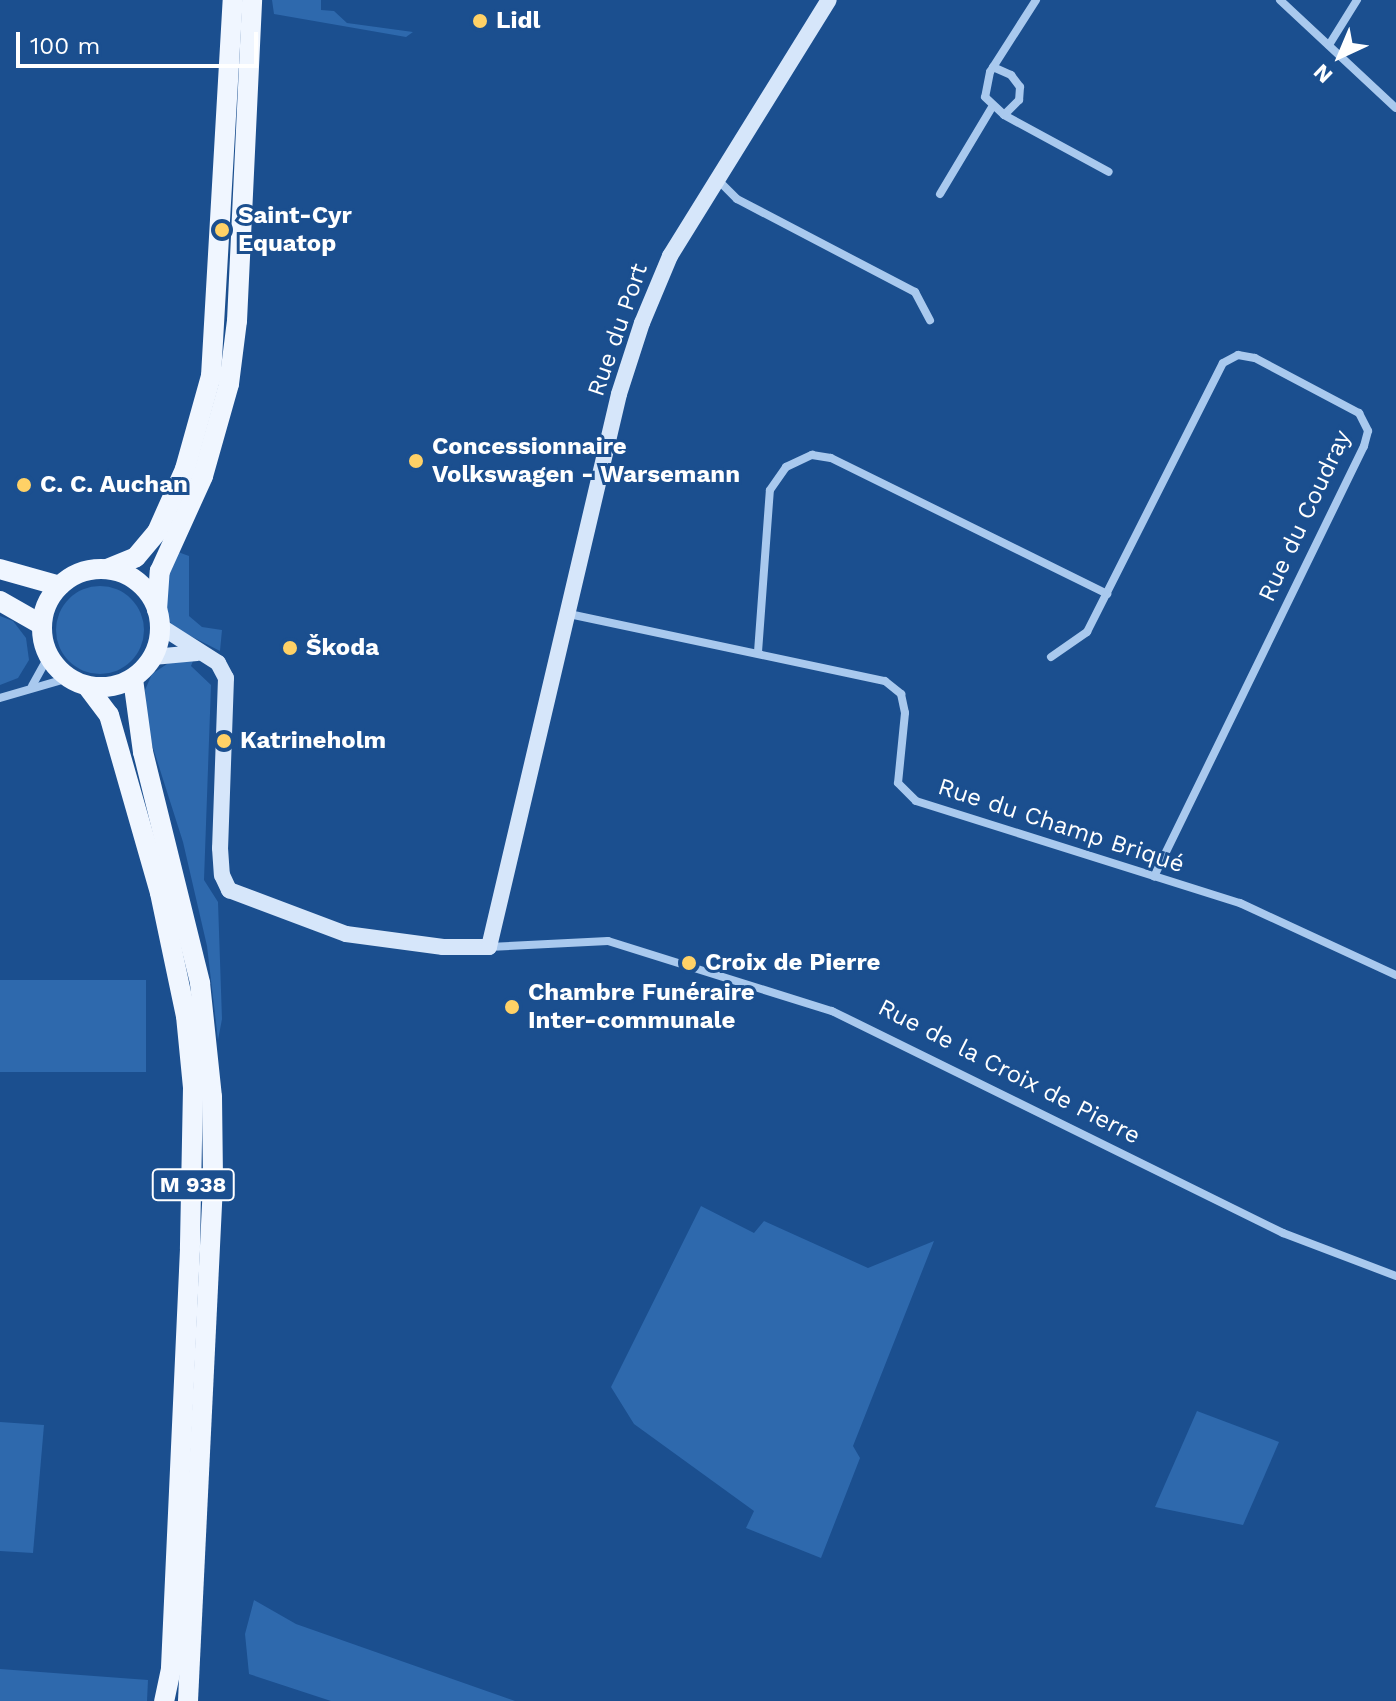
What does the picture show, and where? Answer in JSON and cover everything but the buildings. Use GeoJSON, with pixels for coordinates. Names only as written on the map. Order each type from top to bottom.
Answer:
{"type":"FeatureCollection","features":[{"type":"Feature","properties":{"kind":"main road"},"geometry":{"type":"LineString","coordinates":[[233,0],[211,376],[185,469],[157,532],[136,557],[107,569],[74,576],[60,586],[42,625],[49,655],[78,682],[133,679],[153,657],[159,618],[160,571],[203,476],[229,384],[237,321],[252,0]]}},
{"type":"Feature","properties":{"kind":"main road"},"geometry":{"type":"LineString","coordinates":[[0,569],[60,586]]}},
{"type":"Feature","properties":{"kind":"main road"},"geometry":{"type":"LineString","coordinates":[[107,569],[138,582],[159,618]]}},
{"type":"Feature","properties":{"kind":"main road"},"geometry":{"type":"LineString","coordinates":[[0,601],[42,625]]}},
{"type":"Feature","properties":{"kind":"main road","name":"M 938"},"geometry":{"type":"LineString","coordinates":[[133,679],[143,752],[200,983],[212,1097],[213,1184],[188,1701]]}},
{"type":"Feature","properties":{"kind":"main road","name":"M 938"},"geometry":{"type":"LineString","coordinates":[[78,682],[109,715],[150,853],[175,955],[193,1088],[176,1560],[164,1701]]}},
{"type":"Feature","properties":{"kind":"street","name":"Rue du Port"},"geometry":{"type":"LineString","coordinates":[[489,947],[619,394],[642,323],[670,256],[829,0]]}},
{"type":"Feature","properties":{"kind":"street"},"geometry":{"type":"LineString","coordinates":[[1036,0],[993,67],[984,91],[992,107],[1004,115],[1109,172]]}},
{"type":"Feature","properties":{"kind":"street"},"geometry":{"type":"LineString","coordinates":[[1280,0],[1396,108]]}},
{"type":"Feature","properties":{"kind":"street"},"geometry":{"type":"LineString","coordinates":[[1329,45],[1357,0]]}},
{"type":"Feature","properties":{"kind":"street"},"geometry":{"type":"LineString","coordinates":[[993,67],[1011,75],[1020,87],[1019,100],[1004,115]]}},
{"type":"Feature","properties":{"kind":"street"},"geometry":{"type":"LineString","coordinates":[[940,194],[992,107]]}},
{"type":"Feature","properties":{"kind":"street"},"geometry":{"type":"LineString","coordinates":[[717,179],[737,199],[915,292],[930,320]]}},
{"type":"Feature","properties":{"kind":"street","name":"Rue du Coudray"},"geometry":{"type":"LineString","coordinates":[[1051,657],[1087,632],[1223,363],[1238,355],[1255,358],[1350,405],[1364,419],[1364,446],[1154,876]]}},
{"type":"Feature","properties":{"kind":"street"},"geometry":{"type":"LineString","coordinates":[[758,652],[770,490],[786,467],[812,455],[831,458],[1107,594]]}},
{"type":"Feature","properties":{"kind":"street","name":"Rue du Champ Briqué"},"geometry":{"type":"LineString","coordinates":[[569,614],[874,678],[897,688],[905,713],[896,774],[901,790],[916,801],[1240,903],[1396,975]]}},
{"type":"Feature","properties":{"kind":"street","name":"Rue de la Croix de Pierre"},"geometry":{"type":"LineString","coordinates":[[159,618],[198,653],[218,663],[226,678],[220,848],[222,875],[229,890],[346,934],[443,947],[608,941],[832,1011],[1283,1233],[1396,1276]]}},
{"type":"Feature","properties":{"kind":"street"},"geometry":{"type":"LineString","coordinates":[[153,657],[198,653]]}},
{"type":"Feature","properties":{"kind":"street"},"geometry":{"type":"LineString","coordinates":[[32,686],[49,655]]}},
{"type":"Feature","properties":{"kind":"street"},"geometry":{"type":"LineString","coordinates":[[0,698],[32,686],[78,682]]}},
{"type":"Feature","properties":{"kind":"shaded area"},"geometry":{"type":"Polygon","coordinates":[[[272,0],[321,0],[321,10],[334,11],[347,23],[413,32],[406,37],[274,14],[272,0]]]}},
{"type":"Feature","properties":{"kind":"shaded area"},"geometry":{"type":"Polygon","coordinates":[[[178,552],[189,556],[189,616],[202,627],[222,630],[220,651],[173,627],[165,613],[165,584],[178,552]]]}},
{"type":"Feature","properties":{"kind":"shaded area"},"geometry":{"type":"Polygon","coordinates":[[[100,586],[117,589],[131,599],[141,613],[144,630],[141,647],[131,661],[117,671],[100,674],[83,671],[69,661],[59,647],[56,630],[59,613],[69,599],[83,589],[100,586]]]}},
{"type":"Feature","properties":{"kind":"shaded area"},"geometry":{"type":"Polygon","coordinates":[[[0,616],[13,621],[26,638],[29,660],[18,678],[0,685],[0,616]]]}},
{"type":"Feature","properties":{"kind":"shaded area"},"geometry":{"type":"Polygon","coordinates":[[[193,661],[191,666],[211,685],[204,880],[218,902],[222,1019],[218,1040],[207,946],[183,842],[147,729],[145,690],[152,674],[170,662],[193,661]]]}},
{"type":"Feature","properties":{"kind":"shaded area"},"geometry":{"type":"Polygon","coordinates":[[[0,980],[146,980],[146,1072],[0,1072],[0,980]]]}},
{"type":"Feature","properties":{"kind":"shaded area"},"geometry":{"type":"Polygon","coordinates":[[[701,1206],[754,1233],[764,1221],[868,1268],[934,1241],[853,1446],[860,1458],[821,1558],[746,1528],[754,1511],[634,1424],[611,1387],[701,1206]]]}},
{"type":"Feature","properties":{"kind":"shaded area"},"geometry":{"type":"Polygon","coordinates":[[[1197,1411],[1279,1442],[1243,1525],[1155,1507],[1197,1411]]]}},
{"type":"Feature","properties":{"kind":"shaded area"},"geometry":{"type":"Polygon","coordinates":[[[0,1422],[44,1425],[33,1553],[0,1551],[0,1422]]]}},
{"type":"Feature","properties":{"kind":"shaded area"},"geometry":{"type":"Polygon","coordinates":[[[254,1600],[296,1624],[515,1701],[331,1701],[249,1674],[245,1634],[254,1600]]]}},
{"type":"Feature","properties":{"kind":"shaded area"},"geometry":{"type":"Polygon","coordinates":[[[0,1669],[148,1680],[147,1701],[0,1701],[0,1669]]]}},
{"type":"Feature","properties":{"kind":"place","name":"Lidl"},"geometry":{"type":"Point","coordinates":[480,21]}},
{"type":"Feature","properties":{"kind":"place","name":"Saint-Cyr Equatop"},"geometry":{"type":"Point","coordinates":[222,230]}},
{"type":"Feature","properties":{"kind":"place","name":"Concessionnaire Volkswagen - Warsemann"},"geometry":{"type":"Point","coordinates":[416,461]}},
{"type":"Feature","properties":{"kind":"place","name":"C. C. Auchan"},"geometry":{"type":"Point","coordinates":[24,485]}},
{"type":"Feature","properties":{"kind":"place","name":"Škoda"},"geometry":{"type":"Point","coordinates":[290,648]}},
{"type":"Feature","properties":{"kind":"place","name":"Katrineholm"},"geometry":{"type":"Point","coordinates":[224,741]}},
{"type":"Feature","properties":{"kind":"place","name":"Croix de Pierre"},"geometry":{"type":"Point","coordinates":[689,963]}},
{"type":"Feature","properties":{"kind":"place","name":"Chambre Funéraire Inter-communale"},"geometry":{"type":"Point","coordinates":[512,1007]}}]}
